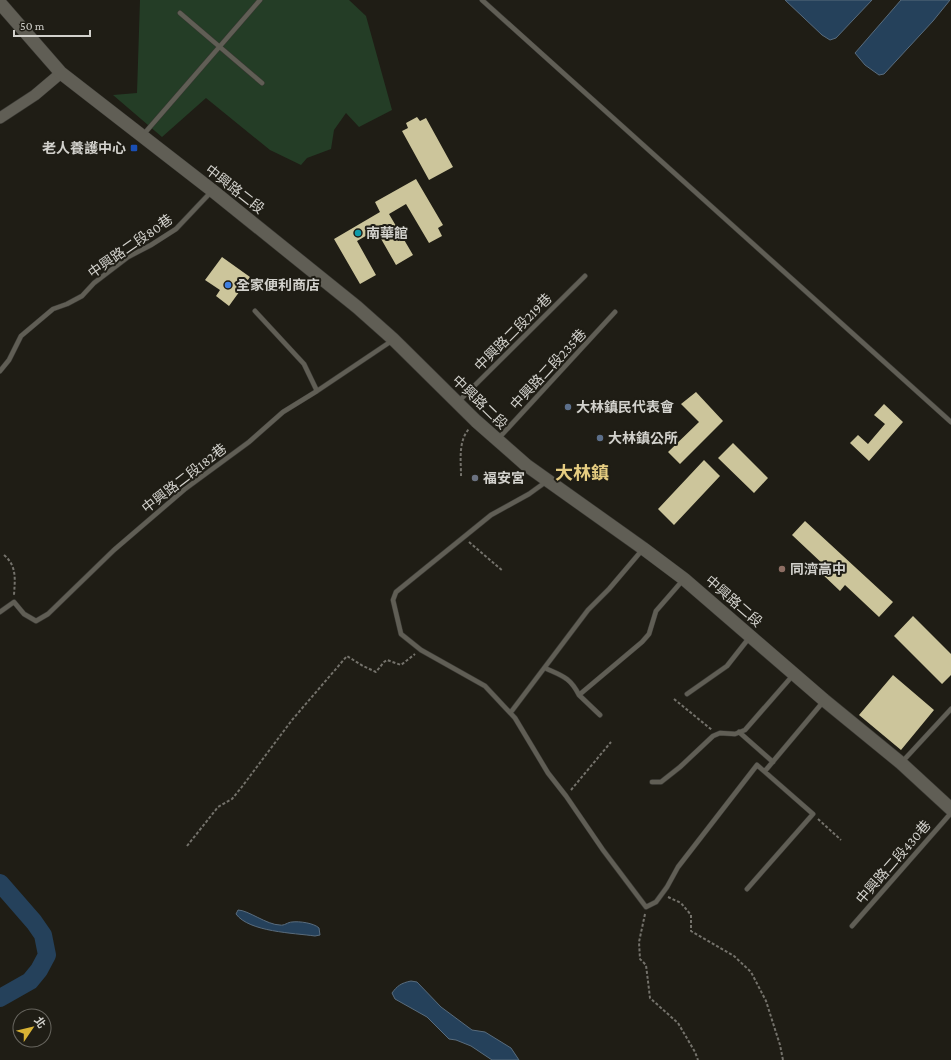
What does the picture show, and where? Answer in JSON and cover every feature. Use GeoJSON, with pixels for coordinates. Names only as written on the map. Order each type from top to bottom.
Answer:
{"type":"FeatureCollection","features":[{"type":"Feature","properties":{"kind":"main road","name":"中興路二段"},"geometry":{"type":"LineString","coordinates":[[0,3],[61,73],[357,307],[393,339],[457,403],[497,440],[547,481],[684,579],[824,700],[901,763],[951,809]]}},
{"type":"Feature","properties":{"kind":"street"},"geometry":{"type":"LineString","coordinates":[[0,118],[35,95],[61,73]]}},
{"type":"Feature","properties":{"kind":"lane"},"geometry":{"type":"LineString","coordinates":[[142,136],[260,0]]}},
{"type":"Feature","properties":{"kind":"lane"},"geometry":{"type":"LineString","coordinates":[[482,0],[951,422]]}},
{"type":"Feature","properties":{"kind":"lane"},"geometry":{"type":"LineString","coordinates":[[180,12],[262,83]]}},
{"type":"Feature","properties":{"kind":"lane","name":"中興路二段80巷"},"geometry":{"type":"LineString","coordinates":[[0,371],[9,360],[20,336],[52,309],[67,304],[82,296],[94,283],[128,257],[152,245],[176,229],[212,191]]}},
{"type":"Feature","properties":{"kind":"lane","name":"中興路二段219巷"},"geometry":{"type":"LineString","coordinates":[[457,403],[585,276]]}},
{"type":"Feature","properties":{"kind":"lane"},"geometry":{"type":"LineString","coordinates":[[254,311],[304,364],[317,391]]}},
{"type":"Feature","properties":{"kind":"lane","name":"中興路二段235巷"},"geometry":{"type":"LineString","coordinates":[[497,440],[615,312]]}},
{"type":"Feature","properties":{"kind":"lane","name":"中興路二段182巷"},"geometry":{"type":"LineString","coordinates":[[14,602],[24,614],[36,621],[48,614],[114,550],[185,489],[249,442],[283,412],[317,391],[393,339]]}},
{"type":"Feature","properties":{"kind":"lane"},"geometry":{"type":"LineString","coordinates":[[547,481],[529,494],[491,515],[396,592],[392,600],[401,634],[421,650],[485,686],[511,712],[548,773],[646,907],[656,902],[678,867],[757,765],[813,814],[747,888]]}},
{"type":"Feature","properties":{"kind":"lane"},"geometry":{"type":"LineString","coordinates":[[511,712],[588,610],[609,589],[644,549]]}},
{"type":"Feature","properties":{"kind":"lane"},"geometry":{"type":"LineString","coordinates":[[580,695],[642,642],[649,634],[656,611],[684,579]]}},
{"type":"Feature","properties":{"kind":"lane"},"geometry":{"type":"LineString","coordinates":[[0,612],[14,602]]}},
{"type":"Feature","properties":{"kind":"lane"},"geometry":{"type":"LineString","coordinates":[[688,694],[727,666],[750,636]]}},
{"type":"Feature","properties":{"kind":"lane"},"geometry":{"type":"LineString","coordinates":[[544,668],[567,678],[572,682],[580,695],[600,715]]}},
{"type":"Feature","properties":{"kind":"lane"},"geometry":{"type":"LineString","coordinates":[[652,782],[661,782],[680,767],[712,736],[718,734],[735,734],[745,730],[794,674]]}},
{"type":"Feature","properties":{"kind":"lane"},"geometry":{"type":"LineString","coordinates":[[765,771],[824,700]]}},
{"type":"Feature","properties":{"kind":"lane"},"geometry":{"type":"LineString","coordinates":[[901,763],[951,709]]}},
{"type":"Feature","properties":{"kind":"lane"},"geometry":{"type":"LineString","coordinates":[[739,732],[773,762]]}},
{"type":"Feature","properties":{"kind":"lane","name":"中興路二段430巷"},"geometry":{"type":"LineString","coordinates":[[852,926],[951,813]]}},
{"type":"Feature","properties":{"kind":"path"},"geometry":{"type":"LineString","coordinates":[[461,476],[461,452],[463,437],[476,421]]}},
{"type":"Feature","properties":{"kind":"path"},"geometry":{"type":"LineString","coordinates":[[463,537],[503,571]]}},
{"type":"Feature","properties":{"kind":"path"},"geometry":{"type":"LineString","coordinates":[[4,555],[10,560],[15,570],[14,602]]}},
{"type":"Feature","properties":{"kind":"path"},"geometry":{"type":"LineString","coordinates":[[187,846],[218,807],[232,799],[292,720],[347,656],[376,672],[387,660],[401,665],[421,650]]}},
{"type":"Feature","properties":{"kind":"path"},"geometry":{"type":"LineString","coordinates":[[674,699],[718,734]]}},
{"type":"Feature","properties":{"kind":"path"},"geometry":{"type":"LineString","coordinates":[[566,796],[611,742]]}},
{"type":"Feature","properties":{"kind":"path"},"geometry":{"type":"LineString","coordinates":[[813,814],[841,840]]}},
{"type":"Feature","properties":{"kind":"path"},"geometry":{"type":"LineString","coordinates":[[662,894],[681,903],[691,915],[691,931],[734,956],[751,972],[766,1001],[780,1045],[783,1060]]}},
{"type":"Feature","properties":{"kind":"path"},"geometry":{"type":"LineString","coordinates":[[646,907],[639,942],[640,959],[646,965],[650,998],[678,1023],[698,1060]]}},
{"type":"Feature","properties":{"kind":"green space"},"geometry":{"type":"Polygon","coordinates":[[[140,0],[349,0],[366,16],[392,110],[359,127],[346,113],[334,130],[331,149],[307,158],[301,165],[270,150],[206,98],[162,137],[113,95],[137,93],[140,0]]]}},
{"type":"Feature","properties":{"kind":"water"},"geometry":{"type":"Polygon","coordinates":[[[785,0],[872,0],[836,38],[830,40],[822,35],[785,0]]]}},
{"type":"Feature","properties":{"kind":"water"},"geometry":{"type":"Polygon","coordinates":[[[901,0],[950,0],[933,21],[884,74],[879,75],[865,65],[855,53],[901,0]]]}},
{"type":"Feature","properties":{"kind":"water"},"geometry":{"type":"Polygon","coordinates":[[[238,910],[247,912],[275,924],[282,925],[290,922],[302,922],[317,926],[319,928],[320,935],[315,936],[272,931],[251,925],[242,920],[236,914],[238,910]]]}},
{"type":"Feature","properties":{"kind":"water"},"geometry":{"type":"Polygon","coordinates":[[[411,981],[417,982],[441,1007],[472,1030],[485,1032],[511,1048],[519,1060],[492,1060],[471,1046],[449,1039],[427,1017],[395,999],[392,993],[396,988],[411,981]]]}},
{"type":"Feature","properties":{"kind":"building"},"geometry":{"type":"Polygon","coordinates":[[[417,117],[420,121],[426,118],[453,167],[429,180],[402,131],[408,128],[406,123],[417,117]]]}},
{"type":"Feature","properties":{"kind":"building","name":"南華館"},"geometry":{"type":"Polygon","coordinates":[[[416,179],[443,225],[438,228],[442,236],[429,243],[406,204],[389,214],[413,255],[396,265],[376,230],[357,241],[376,275],[360,284],[334,239],[380,212],[375,202],[416,179]]]}},
{"type":"Feature","properties":{"kind":"building","name":"全家便利商店"},"geometry":{"type":"Polygon","coordinates":[[[222,257],[250,277],[229,306],[216,296],[220,290],[205,280],[222,257]]]}},
{"type":"Feature","properties":{"kind":"building"},"geometry":{"type":"Polygon","coordinates":[[[696,392],[723,421],[680,464],[668,452],[699,422],[681,404],[696,392]]]}},
{"type":"Feature","properties":{"kind":"building"},"geometry":{"type":"Polygon","coordinates":[[[884,404],[903,422],[869,461],[850,443],[858,435],[868,444],[885,424],[874,415],[884,404]]]}},
{"type":"Feature","properties":{"kind":"building"},"geometry":{"type":"Polygon","coordinates":[[[733,443],[768,478],[754,493],[718,458],[733,443]]]}},
{"type":"Feature","properties":{"kind":"building"},"geometry":{"type":"Polygon","coordinates":[[[704,460],[720,476],[674,525],[658,509],[704,460]]]}},
{"type":"Feature","properties":{"kind":"building"},"geometry":{"type":"Polygon","coordinates":[[[805,521],[893,602],[879,617],[845,585],[840,591],[820,572],[825,566],[792,535],[805,521]]]}},
{"type":"Feature","properties":{"kind":"building"},"geometry":{"type":"Polygon","coordinates":[[[913,616],[951,654],[951,675],[942,684],[894,636],[913,616]]]}},
{"type":"Feature","properties":{"kind":"building"},"geometry":{"type":"Polygon","coordinates":[[[893,675],[934,710],[901,750],[859,715],[893,675]]]}},
{"type":"Feature","properties":{"kind":"waterway"},"geometry":{"type":"LineString","coordinates":[[0,883],[34,922],[43,935],[47,955],[39,970],[30,981],[0,998]]}},
{"type":"Feature","properties":{"kind":"place","name":"老人養護中心"},"geometry":{"type":"Point","coordinates":[134,148]}},
{"type":"Feature","properties":{"kind":"place","name":"南華館"},"geometry":{"type":"Point","coordinates":[358,233]}},
{"type":"Feature","properties":{"kind":"place","name":"全家便利商店"},"geometry":{"type":"Point","coordinates":[228,285]}},
{"type":"Feature","properties":{"kind":"place","name":"大林鎮民代表會"},"geometry":{"type":"Point","coordinates":[568,407]}},
{"type":"Feature","properties":{"kind":"place","name":"大林鎮公所"},"geometry":{"type":"Point","coordinates":[600,438]}},
{"type":"Feature","properties":{"kind":"place","name":"福安宮"},"geometry":{"type":"Point","coordinates":[475,478]}},
{"type":"Feature","properties":{"kind":"place","name":"同濟高中"},"geometry":{"type":"Point","coordinates":[782,569]}},
{"type":"Feature","properties":{"kind":"district","name":"大林鎮"},"geometry":{"type":"Point","coordinates":[582,473]}}]}
